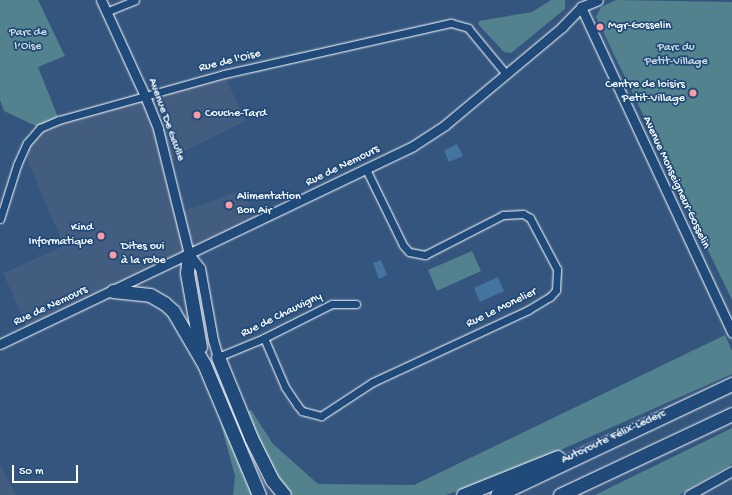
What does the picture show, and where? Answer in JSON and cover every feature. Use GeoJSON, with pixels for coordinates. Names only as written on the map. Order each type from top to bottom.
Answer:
{"type":"FeatureCollection","features":[{"type":"Feature","properties":{"kind":"highway"},"geometry":{"type":"LineString","coordinates":[[189,254],[187,273],[193,320],[204,364]]}},
{"type":"Feature","properties":{"kind":"highway"},"geometry":{"type":"LineString","coordinates":[[113,291],[150,295],[164,302],[181,323],[204,364],[259,495]]}},
{"type":"Feature","properties":{"kind":"highway"},"geometry":{"type":"LineString","coordinates":[[218,357],[258,452],[272,480],[284,495]]}},
{"type":"Feature","properties":{"kind":"highway","name":"Autoroute Félix-Leclerc"},"geometry":{"type":"LineString","coordinates":[[497,495],[609,440],[732,384]]}},
{"type":"Feature","properties":{"kind":"highway"},"geometry":{"type":"LineString","coordinates":[[560,495],[729,416]]}},
{"type":"Feature","properties":{"kind":"highway"},"geometry":{"type":"LineString","coordinates":[[464,495],[547,461],[609,440]]}},
{"type":"Feature","properties":{"kind":"street","name":"Avenue De Gaulle"},"geometry":{"type":"LineString","coordinates":[[101,0],[146,96],[171,175],[189,254]]}},
{"type":"Feature","properties":{"kind":"street"},"geometry":{"type":"LineString","coordinates":[[106,12],[134,0]]}},
{"type":"Feature","properties":{"kind":"street"},"geometry":{"type":"LineString","coordinates":[[580,4],[598,0]]}},
{"type":"Feature","properties":{"kind":"street","name":"Rue de Nemours"},"geometry":{"type":"LineString","coordinates":[[0,344],[413,146],[445,125],[562,27],[580,4]]}},
{"type":"Feature","properties":{"kind":"street","name":"Avenue Monseigneur-Gosselin"},"geometry":{"type":"LineString","coordinates":[[580,4],[732,333]]}},
{"type":"Feature","properties":{"kind":"street","name":"Rue de l'Oise"},"geometry":{"type":"LineString","coordinates":[[0,219],[17,165],[27,143],[40,128],[59,120],[224,74],[451,23],[468,28],[506,74]]}},
{"type":"Feature","properties":{"kind":"street","name":"Rue Le Monelier"},"geometry":{"type":"LineString","coordinates":[[264,338],[284,387],[302,412],[321,416],[373,382],[528,310],[550,297],[556,290],[557,269],[530,218],[523,214],[503,215],[425,255],[409,252],[403,245],[366,169]]}},
{"type":"Feature","properties":{"kind":"street"},"geometry":{"type":"LineString","coordinates":[[189,254],[200,268],[213,340],[218,357]]}},
{"type":"Feature","properties":{"kind":"street","name":"Rue de Chauvigny"},"geometry":{"type":"LineString","coordinates":[[218,357],[264,338],[332,304],[356,304]]}},
{"type":"Feature","properties":{"kind":"street"},"geometry":{"type":"LineString","coordinates":[[689,495],[732,471]]}},
{"type":"Feature","properties":{"kind":"shaded area"},"geometry":{"type":"Polygon","coordinates":[[[224,74],[245,121],[167,160],[180,212],[242,190],[258,221],[29,331],[3,273],[64,246],[29,165],[27,143],[40,128],[224,74]]]}},
{"type":"Feature","properties":{"kind":"shaded area"},"geometry":{"type":"Polygon","coordinates":[[[457,144],[463,156],[449,162],[444,151],[457,144]]]}},
{"type":"Feature","properties":{"kind":"shaded area"},"geometry":{"type":"Polygon","coordinates":[[[381,260],[387,275],[379,279],[373,263],[381,260]]]}},
{"type":"Feature","properties":{"kind":"shaded area"},"geometry":{"type":"Polygon","coordinates":[[[498,277],[504,291],[480,302],[474,288],[498,277]]]}},
{"type":"Feature","properties":{"kind":"shaded area"},"geometry":{"type":"Polygon","coordinates":[[[0,464],[16,495],[0,495],[0,464]]]}},
{"type":"Feature","properties":{"kind":"green space","name":"Parc de l’Oise"},"geometry":{"type":"Polygon","coordinates":[[[0,0],[38,0],[65,56],[38,67],[59,120],[40,128],[4,111],[0,100],[0,0]]]}},
{"type":"Feature","properties":{"kind":"green space"},"geometry":{"type":"Polygon","coordinates":[[[551,0],[565,0],[565,9],[511,53],[504,52],[478,24],[479,21],[532,12],[551,0]]]}},
{"type":"Feature","properties":{"kind":"green space","name":"Parc du Petit-Village"},"geometry":{"type":"Polygon","coordinates":[[[616,0],[732,2],[732,300],[596,17],[601,7],[616,0]]]}},
{"type":"Feature","properties":{"kind":"green space"},"geometry":{"type":"Polygon","coordinates":[[[472,251],[481,271],[437,291],[428,270],[472,251]]]}},
{"type":"Feature","properties":{"kind":"green space"},"geometry":{"type":"Polygon","coordinates":[[[725,335],[732,351],[732,374],[513,471],[446,495],[293,495],[273,473],[244,414],[251,410],[273,444],[318,484],[414,485],[725,335]]]}},
{"type":"Feature","properties":{"kind":"green space"},"geometry":{"type":"Polygon","coordinates":[[[220,421],[255,495],[233,495],[235,476],[220,421]]]}},
{"type":"Feature","properties":{"kind":"green space"},"geometry":{"type":"Polygon","coordinates":[[[732,428],[732,464],[679,495],[595,495],[732,428]]]}},
{"type":"Feature","properties":{"kind":"place","name":"Mgr-Gosselin"},"geometry":{"type":"Point","coordinates":[600,27]}},
{"type":"Feature","properties":{"kind":"place","name":"Centre de loisirs Petit-Village"},"geometry":{"type":"Point","coordinates":[693,93]}},
{"type":"Feature","properties":{"kind":"place","name":"Couche-Tard"},"geometry":{"type":"Point","coordinates":[197,115]}},
{"type":"Feature","properties":{"kind":"place","name":"Alimentation Bon Air"},"geometry":{"type":"Point","coordinates":[229,205]}},
{"type":"Feature","properties":{"kind":"place","name":"Kind Informatique"},"geometry":{"type":"Point","coordinates":[101,236]}},
{"type":"Feature","properties":{"kind":"place","name":"Dites oui à la robe"},"geometry":{"type":"Point","coordinates":[113,255]}}]}
